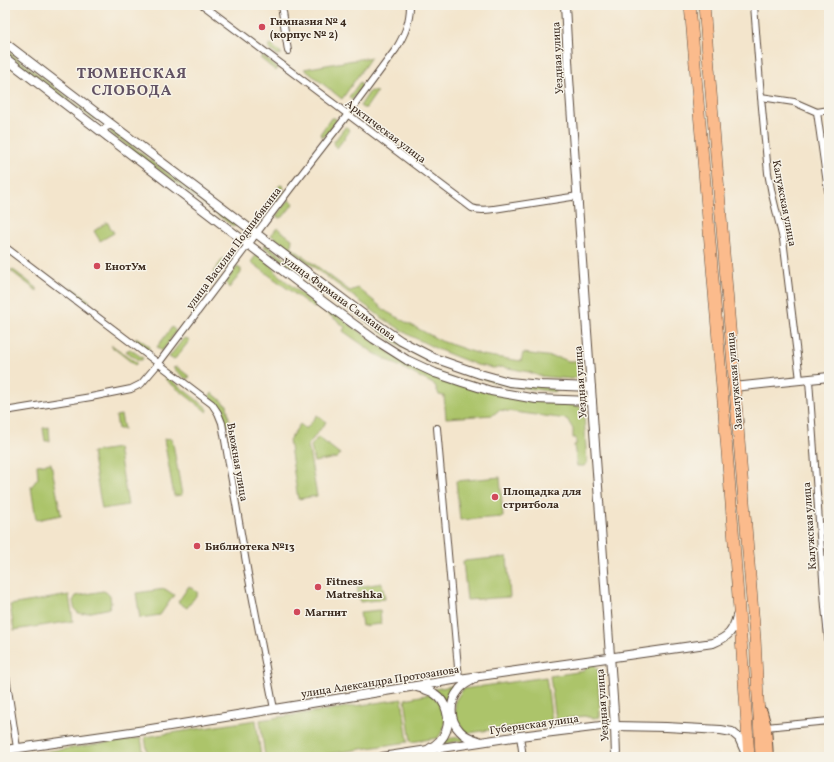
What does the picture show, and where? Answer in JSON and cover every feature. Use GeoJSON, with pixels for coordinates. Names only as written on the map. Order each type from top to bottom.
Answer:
{"type":"FeatureCollection","features":[{"type":"Feature","properties":{"kind":"highway"},"geometry":{"type":"LineString","coordinates":[[690,5],[740,608],[748,757]]}},
{"type":"Feature","properties":{"kind":"highway","name":"Закалужская улица"},"geometry":{"type":"LineString","coordinates":[[704,5],[755,638],[761,757]]}},
{"type":"Feature","properties":{"kind":"main road"},"geometry":{"type":"LineString","coordinates":[[758,693],[766,728],[768,757]]}},
{"type":"Feature","properties":{"kind":"street","name":"Арктическая улица"},"geometry":{"type":"LineString","coordinates":[[203,5],[472,208],[476,210],[494,209],[578,196]]}},
{"type":"Feature","properties":{"kind":"street"},"geometry":{"type":"LineString","coordinates":[[281,5],[288,51]]}},
{"type":"Feature","properties":{"kind":"street","name":"улица Василия Подшибякина"},"geometry":{"type":"LineString","coordinates":[[5,412],[131,389],[141,384],[158,364],[348,115],[404,37],[408,25],[410,5]]}},
{"type":"Feature","properties":{"kind":"street","name":"Уездная улица"},"geometry":{"type":"LineString","coordinates":[[565,5],[616,757]]}},
{"type":"Feature","properties":{"kind":"street","name":"Калужская улица"},"geometry":{"type":"LineString","coordinates":[[754,5],[768,173],[783,239],[800,380]]}},
{"type":"Feature","properties":{"kind":"street","name":"улица Фармана Салманова"},"geometry":{"type":"LineString","coordinates":[[5,43],[401,341],[434,358],[473,372],[509,382],[591,387]]}},
{"type":"Feature","properties":{"kind":"street","name":"улица Фармана Салманова"},"geometry":{"type":"LineString","coordinates":[[5,58],[248,245],[374,339],[407,360],[435,373],[491,391],[536,399],[592,400]]}},
{"type":"Feature","properties":{"kind":"street"},"geometry":{"type":"LineString","coordinates":[[761,97],[794,102],[817,112],[829,110]]}},
{"type":"Feature","properties":{"kind":"street"},"geometry":{"type":"LineString","coordinates":[[817,112],[829,198]]}},
{"type":"Feature","properties":{"kind":"street"},"geometry":{"type":"LineString","coordinates":[[90,124],[95,126],[98,125],[101,119],[98,114]]}},
{"type":"Feature","properties":{"kind":"street"},"geometry":{"type":"LineString","coordinates":[[108,138],[104,133],[106,127],[116,127]]}},
{"type":"Feature","properties":{"kind":"street","name":"Вьюжная улица"},"geometry":{"type":"LineString","coordinates":[[5,247],[212,404],[218,413],[222,423],[248,574],[274,709]]}},
{"type":"Feature","properties":{"kind":"street"},"geometry":{"type":"LineString","coordinates":[[734,387],[829,377]]}},
{"type":"Feature","properties":{"kind":"street","name":"Калужская улица"},"geometry":{"type":"LineString","coordinates":[[808,380],[829,647]]}},
{"type":"Feature","properties":{"kind":"street"},"geometry":{"type":"LineString","coordinates":[[437,428],[459,679]]}},
{"type":"Feature","properties":{"kind":"street","name":"улица Александра Протозанова"},"geometry":{"type":"LineString","coordinates":[[5,750],[136,731],[459,679],[713,643],[730,634],[735,626],[740,608]]}},
{"type":"Feature","properties":{"kind":"street"},"geometry":{"type":"LineString","coordinates":[[5,670],[17,748]]}},
{"type":"Feature","properties":{"kind":"street"},"geometry":{"type":"LineString","coordinates":[[478,677],[468,682],[459,690],[453,700],[451,711],[454,722],[460,731],[469,738],[482,742]]}},
{"type":"Feature","properties":{"kind":"street"},"geometry":{"type":"LineString","coordinates":[[414,687],[428,690],[436,694],[444,703],[447,712],[448,720],[446,731],[436,745],[426,751]]}},
{"type":"Feature","properties":{"kind":"street"},"geometry":{"type":"LineString","coordinates":[[766,728],[829,721]]}},
{"type":"Feature","properties":{"kind":"street","name":"Губернская улица"},"geometry":{"type":"LineString","coordinates":[[382,757],[520,736],[601,726],[615,726],[666,727],[732,732],[739,738],[748,757]]}},
{"type":"Feature","properties":{"kind":"street"},"geometry":{"type":"LineString","coordinates":[[520,736],[523,757]]}},
{"type":"Feature","properties":{"kind":"green space"},"geometry":{"type":"Polygon","coordinates":[[[270,44],[282,54],[277,55],[269,49],[270,44]]]}},
{"type":"Feature","properties":{"kind":"green space"},"geometry":{"type":"Polygon","coordinates":[[[5,49],[95,118],[95,120],[93,120],[5,52],[5,49]]]}},
{"type":"Feature","properties":{"kind":"green space"},"geometry":{"type":"Polygon","coordinates":[[[263,56],[278,68],[276,71],[260,58],[263,56]]]}},
{"type":"Feature","properties":{"kind":"green space"},"geometry":{"type":"Polygon","coordinates":[[[371,57],[342,99],[304,69],[371,57]]]}},
{"type":"Feature","properties":{"kind":"green space"},"geometry":{"type":"Polygon","coordinates":[[[360,82],[362,86],[352,100],[349,97],[360,82]]]}},
{"type":"Feature","properties":{"kind":"green space"},"geometry":{"type":"Polygon","coordinates":[[[370,91],[377,92],[366,108],[363,108],[360,106],[370,91]]]}},
{"type":"Feature","properties":{"kind":"green space"},"geometry":{"type":"Polygon","coordinates":[[[331,118],[335,118],[337,120],[325,136],[321,136],[320,134],[331,118]]]}},
{"type":"Feature","properties":{"kind":"green space"},"geometry":{"type":"Polygon","coordinates":[[[346,126],[349,132],[337,148],[333,143],[346,126]]]}},
{"type":"Feature","properties":{"kind":"green space"},"geometry":{"type":"Polygon","coordinates":[[[109,131],[112,131],[236,225],[234,227],[109,131]]]}},
{"type":"Feature","properties":{"kind":"green space"},"geometry":{"type":"Polygon","coordinates":[[[280,185],[283,186],[283,191],[269,208],[266,207],[265,204],[280,185]]]}},
{"type":"Feature","properties":{"kind":"green space"},"geometry":{"type":"Polygon","coordinates":[[[288,200],[294,203],[283,217],[279,218],[276,216],[288,200]]]}},
{"type":"Feature","properties":{"kind":"green space"},"geometry":{"type":"Polygon","coordinates":[[[107,222],[114,233],[100,241],[94,231],[107,222]]]}},
{"type":"Feature","properties":{"kind":"green space"},"geometry":{"type":"Polygon","coordinates":[[[277,228],[292,239],[291,247],[350,291],[358,288],[387,312],[441,341],[482,355],[521,361],[523,353],[561,358],[568,361],[581,361],[579,375],[572,379],[539,376],[529,372],[502,367],[493,368],[477,365],[437,349],[409,335],[381,317],[271,235],[277,228]]]}},
{"type":"Feature","properties":{"kind":"green space"},"geometry":{"type":"Polygon","coordinates":[[[265,244],[400,343],[469,373],[556,389],[556,392],[509,386],[469,375],[434,363],[399,345],[263,246],[265,244]]]}},
{"type":"Feature","properties":{"kind":"green space"},"geometry":{"type":"Polygon","coordinates":[[[257,254],[275,269],[276,273],[309,300],[322,305],[393,355],[473,388],[576,405],[582,409],[584,415],[587,463],[584,466],[577,466],[574,445],[576,445],[576,438],[573,438],[573,429],[567,419],[499,410],[493,415],[446,418],[444,396],[439,395],[435,385],[374,353],[343,331],[345,327],[318,306],[314,308],[251,262],[257,254]]]}},
{"type":"Feature","properties":{"kind":"green space"},"geometry":{"type":"Polygon","coordinates":[[[226,258],[229,261],[219,274],[213,272],[223,259],[226,258]]]}},
{"type":"Feature","properties":{"kind":"green space"},"geometry":{"type":"Polygon","coordinates":[[[237,267],[241,269],[241,273],[229,288],[226,282],[237,267]]]}},
{"type":"Feature","properties":{"kind":"green space"},"geometry":{"type":"Polygon","coordinates":[[[12,269],[37,288],[37,291],[11,271],[12,269]]]}},
{"type":"Feature","properties":{"kind":"green space"},"geometry":{"type":"Polygon","coordinates":[[[72,287],[90,301],[85,303],[70,292],[72,287]]]}},
{"type":"Feature","properties":{"kind":"green space"},"geometry":{"type":"Polygon","coordinates":[[[172,327],[175,330],[175,333],[162,351],[157,347],[172,327]]]}},
{"type":"Feature","properties":{"kind":"green space"},"geometry":{"type":"Polygon","coordinates":[[[136,337],[149,346],[149,351],[136,342],[136,337]]]}},
{"type":"Feature","properties":{"kind":"green space"},"geometry":{"type":"Polygon","coordinates":[[[185,338],[190,340],[174,360],[169,357],[183,339],[185,338]]]}},
{"type":"Feature","properties":{"kind":"green space"},"geometry":{"type":"Polygon","coordinates":[[[111,346],[113,346],[137,363],[135,365],[111,346]]]}},
{"type":"Feature","properties":{"kind":"green space"},"geometry":{"type":"Polygon","coordinates":[[[130,349],[143,358],[142,360],[138,360],[126,351],[130,349]]]}},
{"type":"Feature","properties":{"kind":"green space"},"geometry":{"type":"Polygon","coordinates":[[[177,367],[190,377],[186,379],[173,368],[177,367]]]}},
{"type":"Feature","properties":{"kind":"green space"},"geometry":{"type":"Polygon","coordinates":[[[166,376],[206,407],[208,410],[207,412],[166,380],[166,376]]]}},
{"type":"Feature","properties":{"kind":"green space"},"geometry":{"type":"Polygon","coordinates":[[[212,393],[227,405],[230,426],[226,425],[220,409],[209,397],[212,393]]]}},
{"type":"Feature","properties":{"kind":"green space"},"geometry":{"type":"Polygon","coordinates":[[[121,415],[124,429],[118,429],[116,416],[121,415]]]}},
{"type":"Feature","properties":{"kind":"green space"},"geometry":{"type":"Polygon","coordinates":[[[317,415],[326,422],[308,445],[317,496],[298,499],[289,440],[300,424],[306,429],[317,415]]]}},
{"type":"Feature","properties":{"kind":"green space"},"geometry":{"type":"Polygon","coordinates":[[[49,427],[50,441],[45,441],[43,428],[49,427]]]}},
{"type":"Feature","properties":{"kind":"green space"},"geometry":{"type":"Polygon","coordinates":[[[318,437],[340,454],[337,458],[314,462],[311,446],[318,437]]]}},
{"type":"Feature","properties":{"kind":"green space"},"geometry":{"type":"Polygon","coordinates":[[[172,438],[182,495],[174,496],[164,439],[172,438]]]}},
{"type":"Feature","properties":{"kind":"green space"},"geometry":{"type":"Polygon","coordinates":[[[118,448],[128,505],[102,509],[92,452],[118,448]]]}},
{"type":"Feature","properties":{"kind":"green space"},"geometry":{"type":"Polygon","coordinates":[[[51,463],[61,515],[36,520],[31,487],[38,478],[37,465],[51,463]]]}},
{"type":"Feature","properties":{"kind":"green space"},"geometry":{"type":"Polygon","coordinates":[[[500,477],[503,517],[460,520],[456,481],[500,477]]]}},
{"type":"Feature","properties":{"kind":"green space"},"geometry":{"type":"Polygon","coordinates":[[[507,557],[510,597],[467,600],[463,561],[507,557]]]}},
{"type":"Feature","properties":{"kind":"green space"},"geometry":{"type":"Polygon","coordinates":[[[382,583],[385,599],[360,602],[357,587],[382,583]]]}},
{"type":"Feature","properties":{"kind":"green space"},"geometry":{"type":"Polygon","coordinates":[[[189,586],[198,593],[187,608],[178,602],[189,586]]]}},
{"type":"Feature","properties":{"kind":"green space"},"geometry":{"type":"Polygon","coordinates":[[[165,589],[174,595],[160,615],[140,618],[136,593],[165,589]]]}},
{"type":"Feature","properties":{"kind":"green space"},"geometry":{"type":"Polygon","coordinates":[[[103,591],[110,596],[111,603],[109,608],[82,614],[74,608],[73,601],[76,596],[103,591]]]}},
{"type":"Feature","properties":{"kind":"green space"},"geometry":{"type":"Polygon","coordinates":[[[69,595],[73,621],[14,630],[10,605],[69,595]]]}},
{"type":"Feature","properties":{"kind":"green space"},"geometry":{"type":"Polygon","coordinates":[[[380,610],[381,624],[362,626],[360,612],[380,610]]]}},
{"type":"Feature","properties":{"kind":"green space"},"geometry":{"type":"Polygon","coordinates":[[[594,664],[598,670],[600,717],[592,718],[584,716],[556,720],[550,676],[584,671],[588,665],[594,664]]]}},
{"type":"Feature","properties":{"kind":"green space"},"geometry":{"type":"Polygon","coordinates":[[[546,677],[552,721],[469,733],[464,731],[456,718],[455,701],[463,689],[546,677]]]}},
{"type":"Feature","properties":{"kind":"green space"},"geometry":{"type":"Polygon","coordinates":[[[458,685],[451,695],[448,706],[434,689],[458,685]]]}},
{"type":"Feature","properties":{"kind":"green space"},"geometry":{"type":"Polygon","coordinates":[[[431,694],[440,703],[445,721],[444,728],[438,738],[411,742],[405,699],[431,694]]]}},
{"type":"Feature","properties":{"kind":"green space"},"geometry":{"type":"Polygon","coordinates":[[[402,699],[408,742],[308,757],[265,757],[260,720],[402,699]]]}},
{"type":"Feature","properties":{"kind":"green space"},"geometry":{"type":"Polygon","coordinates":[[[256,720],[261,757],[148,757],[145,737],[256,720]]]}},
{"type":"Feature","properties":{"kind":"green space"},"geometry":{"type":"Polygon","coordinates":[[[462,737],[467,740],[441,744],[444,739],[462,737]]]}},
{"type":"Feature","properties":{"kind":"green space"},"geometry":{"type":"Polygon","coordinates":[[[141,738],[144,757],[37,757],[36,753],[141,738]]]}},
{"type":"Feature","properties":{"kind":"place","name":"Гимназия № 4 (корпус № 2)"},"geometry":{"type":"Point","coordinates":[262,27]}},
{"type":"Feature","properties":{"kind":"place","name":"ЕнотУм"},"geometry":{"type":"Point","coordinates":[97,266]}},
{"type":"Feature","properties":{"kind":"place","name":"Площадка для стритбола"},"geometry":{"type":"Point","coordinates":[495,497]}},
{"type":"Feature","properties":{"kind":"place","name":"Библиотека №13"},"geometry":{"type":"Point","coordinates":[197,546]}},
{"type":"Feature","properties":{"kind":"place","name":"Fitness Matreshka"},"geometry":{"type":"Point","coordinates":[318,587]}},
{"type":"Feature","properties":{"kind":"place","name":"Магнит"},"geometry":{"type":"Point","coordinates":[297,612]}},
{"type":"Feature","properties":{"kind":"district","name":"ТЮМЕНСКАЯ СЛОБОДА"},"geometry":{"type":"Point","coordinates":[132,82]}}]}
